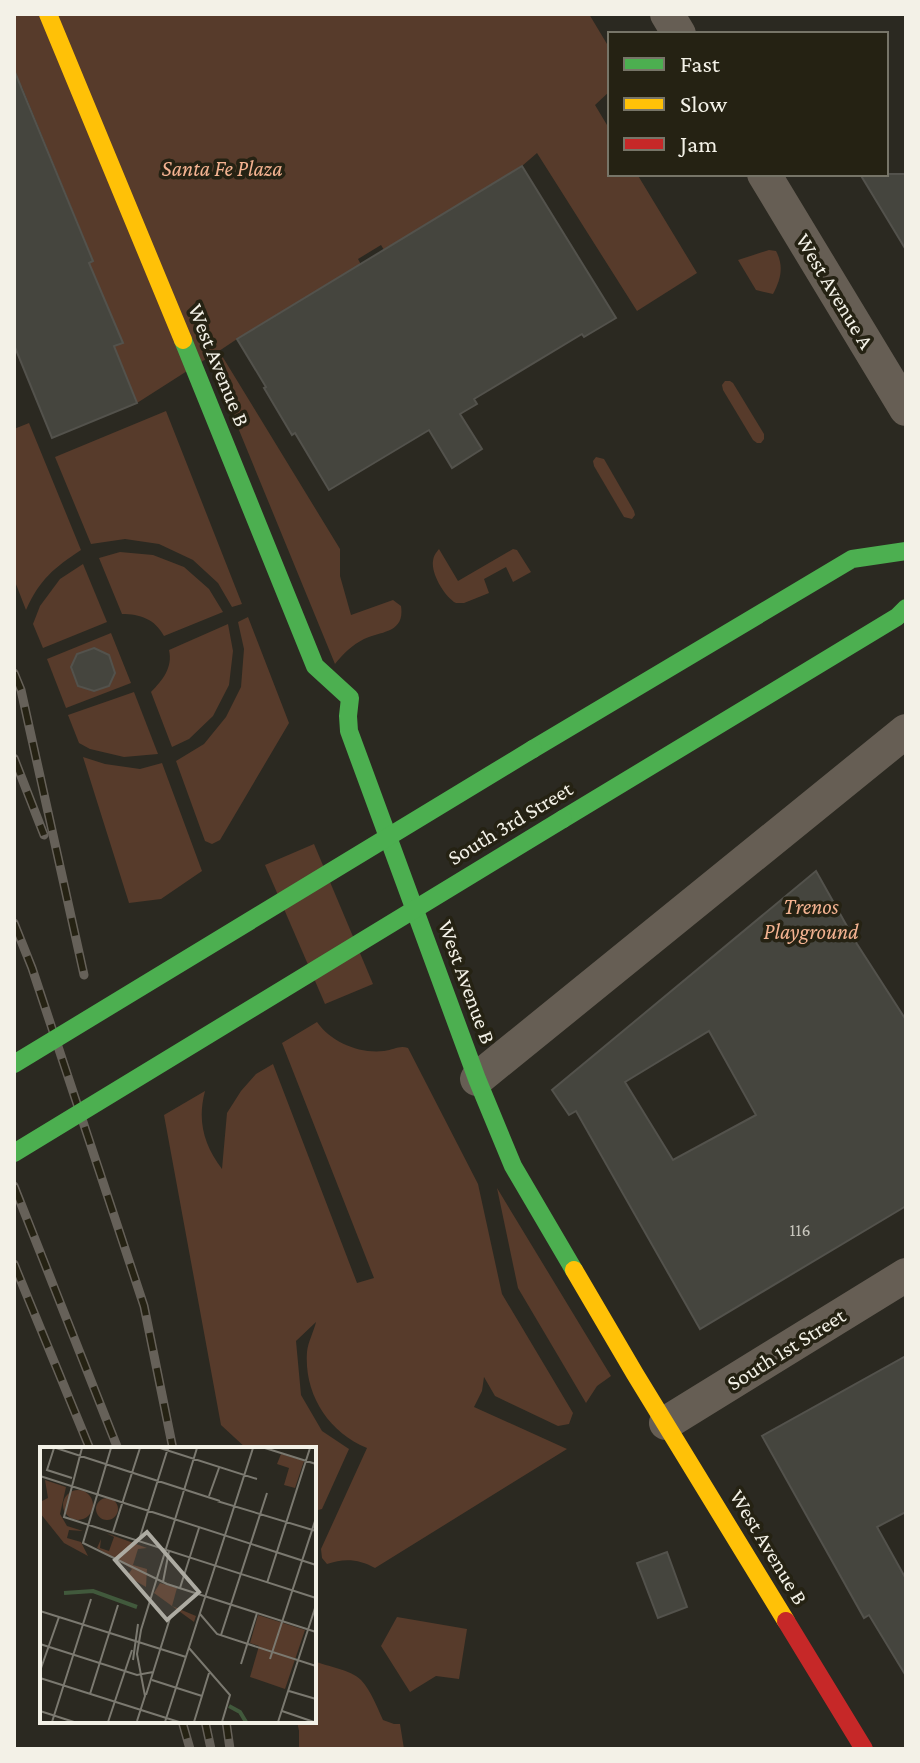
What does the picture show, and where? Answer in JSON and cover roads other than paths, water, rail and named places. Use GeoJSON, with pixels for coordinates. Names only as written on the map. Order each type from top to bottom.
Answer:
{"type":"FeatureCollection","features":[{"type":"Feature","properties":{"kind":"main road","name":"West Avenue B"},"geometry":{"type":"LineString","coordinates":[[48,14],[315,666],[350,698],[349,731],[477,1079],[513,1166],[864,1749]]}},
{"type":"Feature","properties":{"kind":"main road"},"geometry":{"type":"LineString","coordinates":[[14,1064],[852,559],[906,551]]}},
{"type":"Feature","properties":{"kind":"main road","name":"South 3rd Street"},"geometry":{"type":"LineString","coordinates":[[14,1153],[897,617],[906,608]]}},
{"type":"Feature","properties":{"kind":"street","name":"West Avenue A"},"geometry":{"type":"LineString","coordinates":[[765,176],[906,409]]}},
{"type":"Feature","properties":{"kind":"street"},"geometry":{"type":"LineString","coordinates":[[477,1079],[906,731]]}},
{"type":"Feature","properties":{"kind":"street","name":"South 1st Street"},"geometry":{"type":"LineString","coordinates":[[666,1423],[906,1275]]}},
{"type":"Feature","properties":{"kind":"railway"},"geometry":{"type":"LineString","coordinates":[[14,673],[21,690],[84,975]]}},
{"type":"Feature","properties":{"kind":"railway"},"geometry":{"type":"LineString","coordinates":[[14,758],[44,835]]}},
{"type":"Feature","properties":{"kind":"railway"},"geometry":{"type":"LineString","coordinates":[[14,923],[32,968],[144,1306],[173,1447]]}},
{"type":"Feature","properties":{"kind":"railway"},"geometry":{"type":"LineString","coordinates":[[14,1186],[117,1447]]}},
{"type":"Feature","properties":{"kind":"railway"},"geometry":{"type":"LineString","coordinates":[[14,1264],[89,1447]]}},
{"type":"Feature","properties":{"kind":"railway"},"geometry":{"type":"LineString","coordinates":[[183,1723],[190,1749]]}},
{"type":"Feature","properties":{"kind":"railway"},"geometry":{"type":"LineString","coordinates":[[205,1723],[211,1749]]}},
{"type":"Feature","properties":{"kind":"railway"},"geometry":{"type":"LineString","coordinates":[[226,1723],[230,1749]]}},
{"type":"Feature","properties":{"kind":"park label","name":"Santa Fe Plaza"},"geometry":{"type":"Point","coordinates":[222,168]}},
{"type":"Feature","properties":{"kind":"park label","name":"Trenos Playground"},"geometry":{"type":"Point","coordinates":[811,918]}}]}
